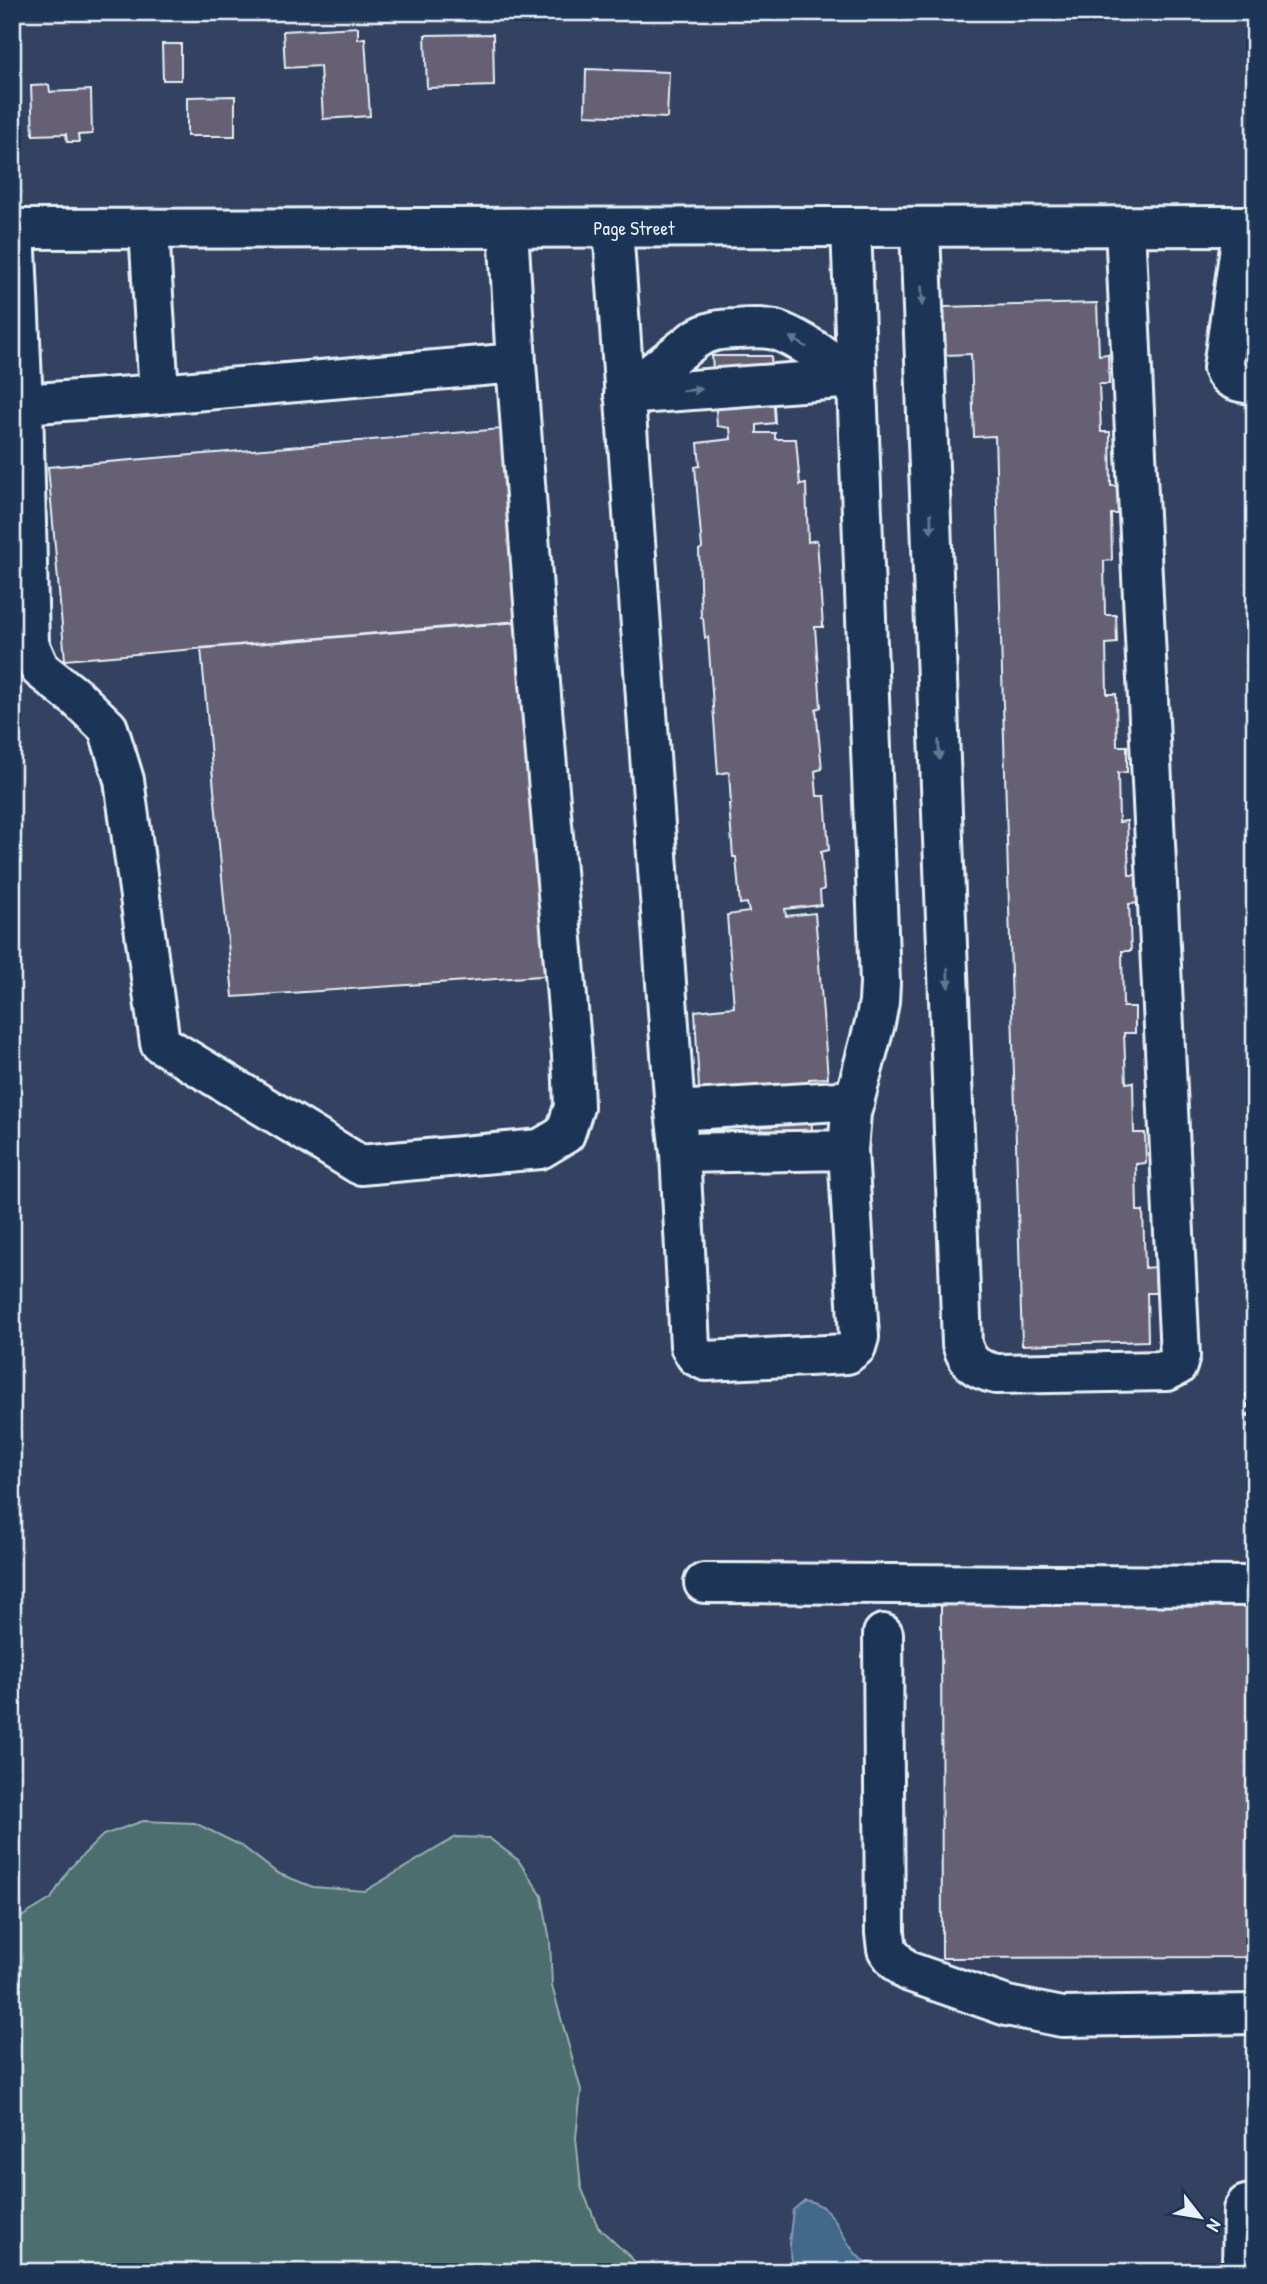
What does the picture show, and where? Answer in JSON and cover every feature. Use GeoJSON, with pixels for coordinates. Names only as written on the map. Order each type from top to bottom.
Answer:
{"type":"FeatureCollection","features":[{"type":"Feature","properties":{"kind":"main road","name":"Page Street"},"geometry":{"type":"LineString","coordinates":[[14,229],[1125,227],[1251,222]]}},
{"type":"Feature","properties":{"kind":"main road"},"geometry":{"type":"LineString","coordinates":[[1251,222],[1245,289],[1223,368],[1231,379],[1255,385]]}},
{"type":"Feature","properties":{"kind":"main road"},"geometry":{"type":"LineString","coordinates":[[613,228],[680,1153],[690,1346],[696,1356],[706,1361],[847,1354],[856,1347],[859,1337],[848,1150],[851,1113],[877,1012],[880,983],[851,227]]}},
{"type":"Feature","properties":{"kind":"main road"},"geometry":{"type":"LineString","coordinates":[[920,228],[962,1344],[965,1356],[983,1371],[996,1374],[1167,1371],[1177,1366],[1180,1356],[1125,227]]}},
{"type":"Feature","properties":{"kind":"main road"},"geometry":{"type":"LineString","coordinates":[[14,229],[23,404],[29,644],[40,669],[78,699],[108,728],[124,780],[160,1043],[360,1165],[540,1149],[565,1134],[573,1107],[572,1055],[542,709],[508,229]]}},
{"type":"Feature","properties":{"kind":"main road"},"geometry":{"type":"LineString","coordinates":[[149,229],[159,394]]}},
{"type":"Feature","properties":{"kind":"main road"},"geometry":{"type":"LineString","coordinates":[[624,395],[694,340],[706,332],[719,330],[760,328],[776,331],[856,378]]}},
{"type":"Feature","properties":{"kind":"main road"},"geometry":{"type":"LineString","coordinates":[[23,404],[516,363]]}},
{"type":"Feature","properties":{"kind":"main road"},"geometry":{"type":"LineString","coordinates":[[624,395],[856,378]]}},
{"type":"Feature","properties":{"kind":"main road"},"geometry":{"type":"LineString","coordinates":[[675,1111],[855,1100]]}},
{"type":"Feature","properties":{"kind":"main road"},"geometry":{"type":"LineString","coordinates":[[680,1153],[848,1150]]}},
{"type":"Feature","properties":{"kind":"main road"},"geometry":{"type":"LineString","coordinates":[[704,1583],[1255,1586]]}},
{"type":"Feature","properties":{"kind":"main road"},"geometry":{"type":"LineString","coordinates":[[883,1634],[885,1933],[887,1950],[895,1961],[907,1971],[983,1998],[1007,2006],[1062,2017],[1255,2014]]}},
{"type":"Feature","properties":{"kind":"main road"},"geometry":{"type":"LineString","coordinates":[[1242,2272],[1243,2210],[1246,2205],[1255,2203]]}},
{"type":"Feature","properties":{"kind":"path"},"geometry":{"type":"LineString","coordinates":[[1247,1393],[1255,1507]]}},
{"type":"Feature","properties":{"kind":"green space"},"geometry":{"type":"Polygon","coordinates":[[[143,1821],[195,1823],[242,1846],[277,1873],[313,1887],[365,1891],[456,1837],[489,1838],[518,1860],[542,1896],[550,1941],[552,1986],[581,2090],[576,2138],[581,2187],[598,2227],[646,2272],[12,2272],[12,1927],[23,1916],[51,1899],[69,1869],[103,1835],[143,1821]]]}},
{"type":"Feature","properties":{"kind":"water"},"geometry":{"type":"Polygon","coordinates":[[[805,2200],[825,2209],[832,2216],[853,2251],[861,2259],[892,2272],[794,2272],[789,2244],[793,2210],[805,2200]]]}},
{"type":"Feature","properties":{"kind":"building"},"geometry":{"type":"Polygon","coordinates":[[[358,27],[358,39],[365,38],[370,116],[323,119],[320,66],[285,68],[283,31],[358,27]]]}},
{"type":"Feature","properties":{"kind":"building"},"geometry":{"type":"Polygon","coordinates":[[[493,34],[494,86],[427,88],[425,35],[493,34]]]}},
{"type":"Feature","properties":{"kind":"building"},"geometry":{"type":"Polygon","coordinates":[[[162,44],[181,44],[181,80],[163,80],[162,44]]]}},
{"type":"Feature","properties":{"kind":"building"},"geometry":{"type":"Polygon","coordinates":[[[586,69],[669,72],[667,118],[585,115],[586,69]]]}},
{"type":"Feature","properties":{"kind":"building"},"geometry":{"type":"Polygon","coordinates":[[[49,85],[50,92],[91,90],[92,134],[78,135],[79,142],[67,142],[66,134],[33,135],[31,86],[49,85]]]}},
{"type":"Feature","properties":{"kind":"building"},"geometry":{"type":"Polygon","coordinates":[[[235,96],[235,136],[187,136],[187,97],[235,96]]]}},
{"type":"Feature","properties":{"kind":"building"},"geometry":{"type":"Polygon","coordinates":[[[1097,303],[1099,355],[1108,354],[1109,384],[1099,384],[1101,432],[1110,432],[1111,486],[1120,486],[1121,514],[1111,514],[1112,560],[1104,561],[1105,615],[1116,615],[1117,643],[1106,644],[1107,694],[1116,694],[1117,746],[1127,746],[1127,772],[1118,773],[1119,822],[1127,821],[1129,875],[1139,875],[1140,903],[1129,904],[1131,951],[1122,951],[1123,1007],[1135,1007],[1135,1033],[1124,1033],[1126,1083],[1133,1082],[1134,1133],[1145,1133],[1146,1163],[1136,1164],[1137,1211],[1143,1211],[1145,1268],[1155,1267],[1156,1293],[1147,1293],[1148,1341],[1022,1345],[995,436],[974,437],[971,354],[946,355],[944,307],[1097,303]]]}},
{"type":"Feature","properties":{"kind":"building"},"geometry":{"type":"Polygon","coordinates":[[[1255,304],[1255,345],[1245,343],[1255,304]]]}},
{"type":"Feature","properties":{"kind":"building"},"geometry":{"type":"Polygon","coordinates":[[[712,356],[771,356],[775,423],[757,425],[757,433],[775,433],[775,439],[796,439],[800,485],[806,484],[808,542],[817,540],[823,627],[815,627],[821,707],[816,709],[822,769],[815,771],[817,796],[825,796],[829,850],[821,852],[824,889],[820,891],[821,905],[785,909],[786,916],[815,913],[828,1078],[809,1079],[812,1130],[762,1134],[756,1086],[699,1089],[695,1011],[734,1007],[727,915],[749,912],[747,903],[740,904],[736,857],[733,857],[729,772],[718,774],[708,637],[705,638],[701,618],[699,550],[702,548],[695,467],[700,466],[698,443],[731,439],[730,428],[717,426],[712,356]]]}},
{"type":"Feature","properties":{"kind":"building"},"geometry":{"type":"Polygon","coordinates":[[[513,428],[529,621],[65,660],[48,467],[513,428]]]}},
{"type":"Feature","properties":{"kind":"building"},"geometry":{"type":"Polygon","coordinates":[[[519,621],[555,975],[233,997],[201,648],[519,621]]]}},
{"type":"Feature","properties":{"kind":"building"},"geometry":{"type":"Polygon","coordinates":[[[1255,1602],[1255,1957],[942,1958],[941,1604],[1255,1602]]]}}]}
